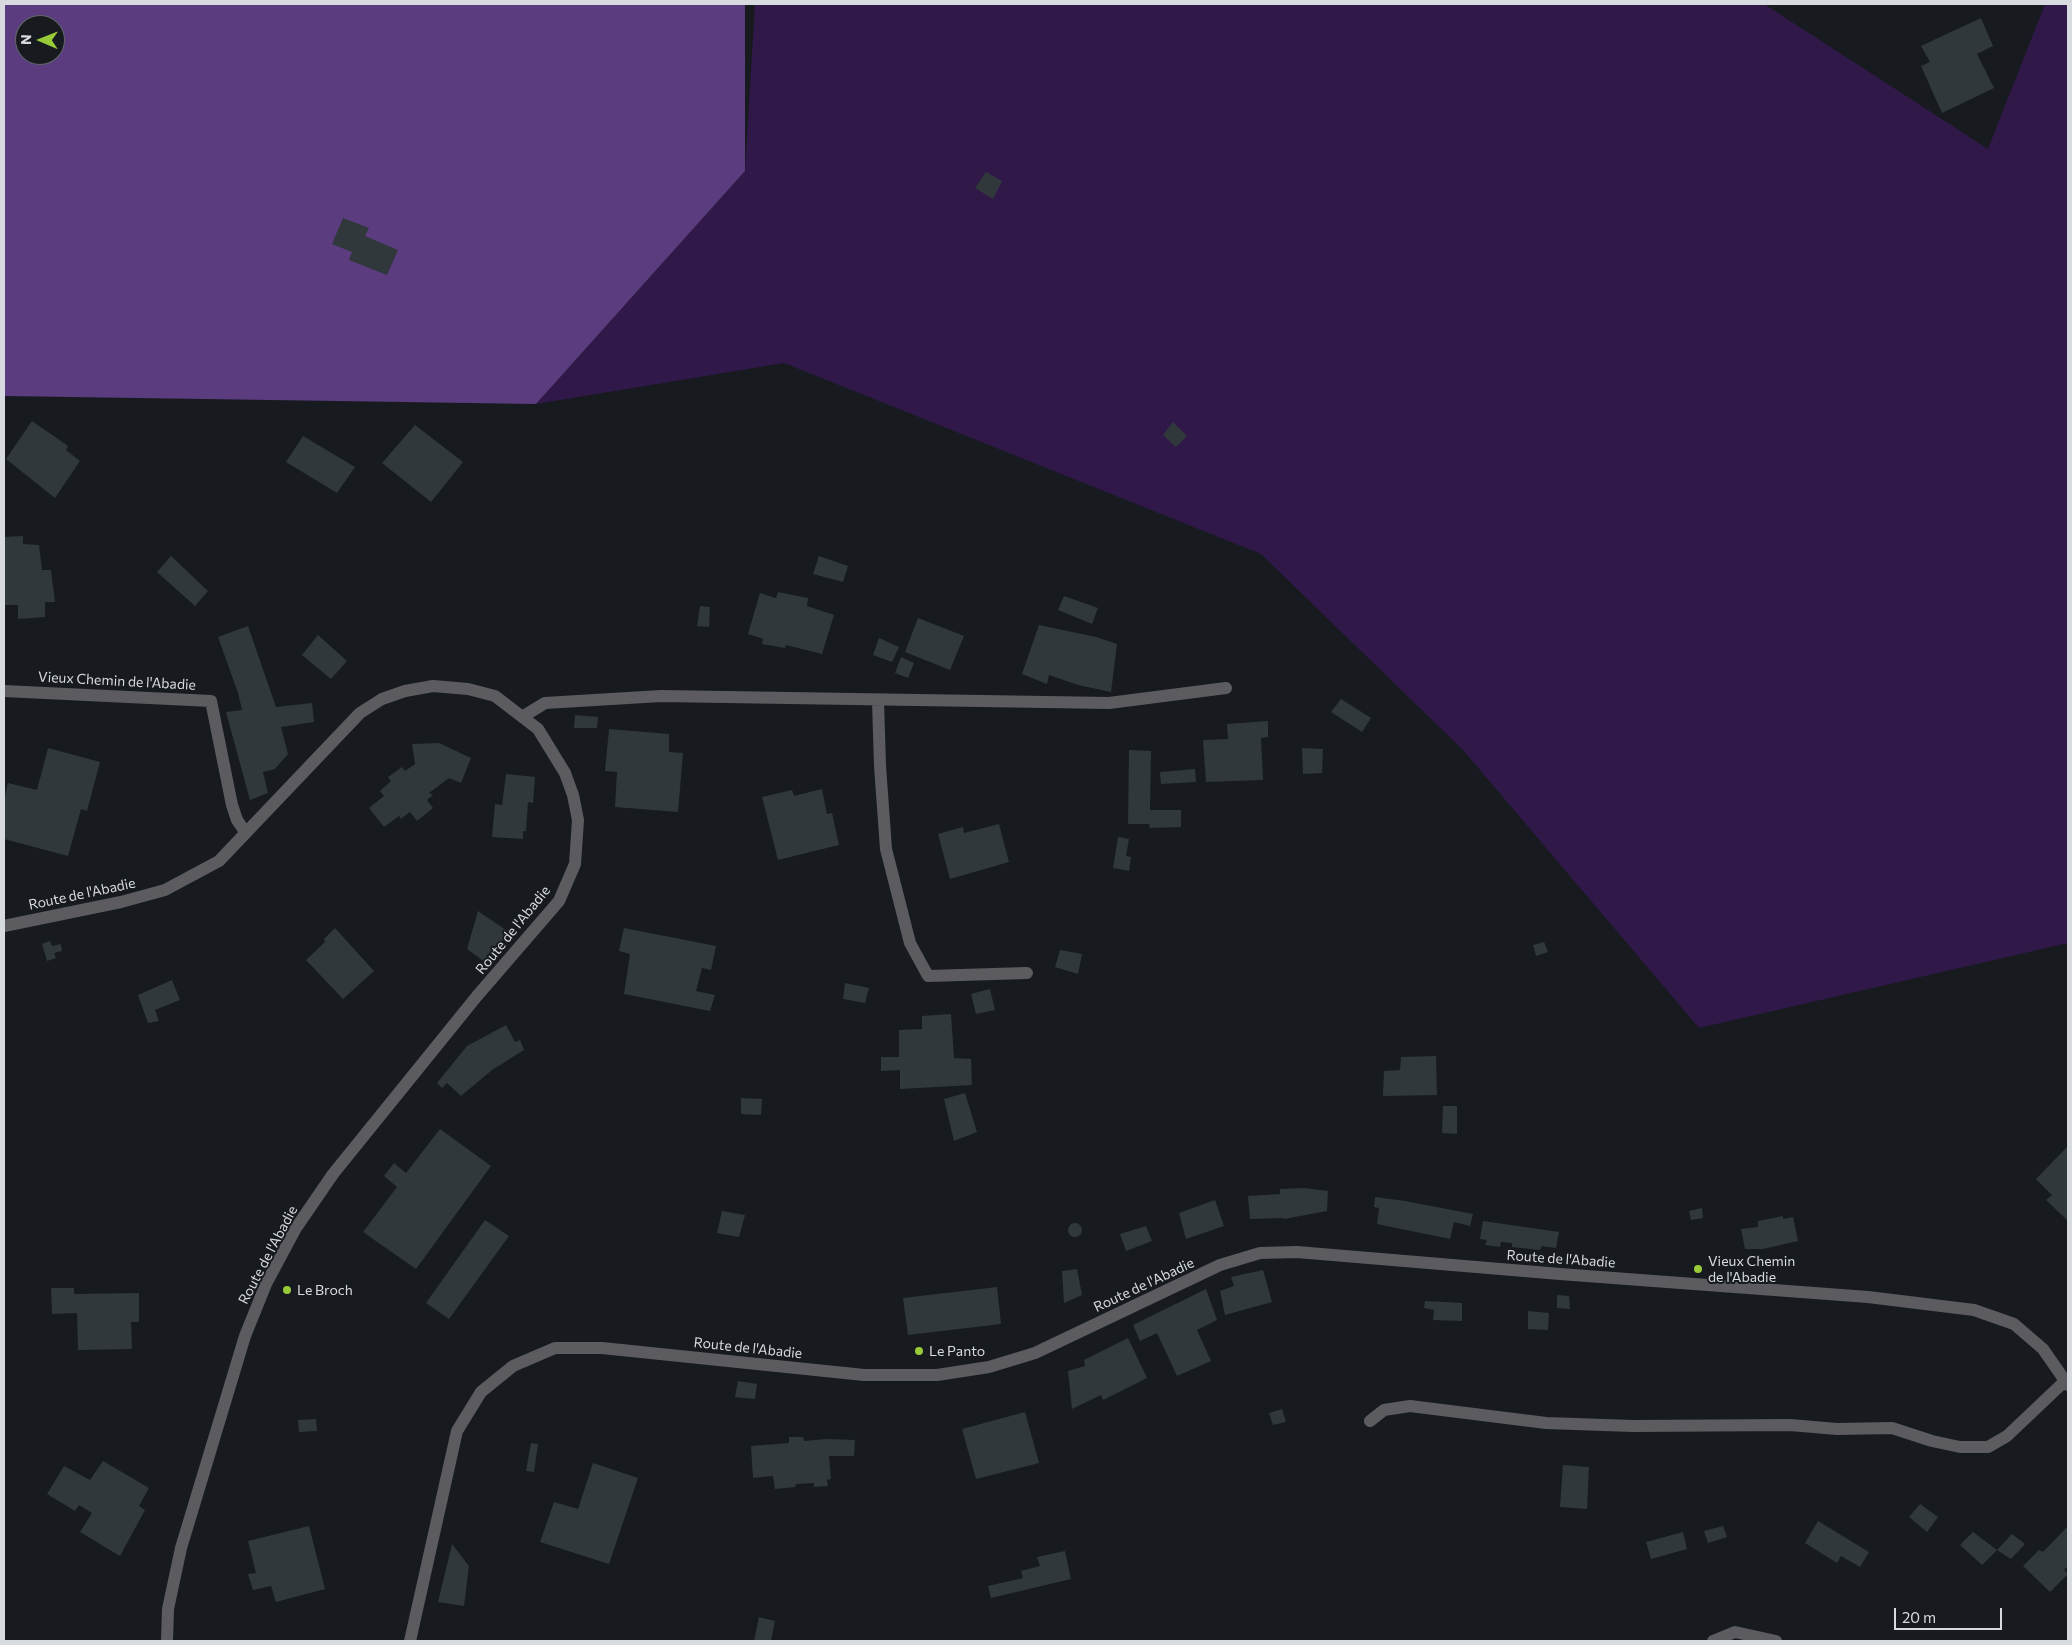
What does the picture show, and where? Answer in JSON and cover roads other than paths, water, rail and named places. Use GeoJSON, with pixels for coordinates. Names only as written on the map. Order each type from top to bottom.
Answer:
{"type":"FeatureCollection","features":[{"type":"Feature","properties":{"kind":"street","name":"Route de l'Abadie"},"geometry":{"type":"LineString","coordinates":[[4,926],[121,902],[165,890],[219,861],[360,713],[382,699],[405,691],[433,686],[468,689],[494,696],[538,729],[554,752],[573,796],[578,820],[575,864],[559,901],[477,996],[333,1174],[296,1228],[266,1284],[239,1354],[182,1548],[168,1609],[167,1641]]}},
{"type":"Feature","properties":{"kind":"street"},"geometry":{"type":"LineString","coordinates":[[522,717],[545,703],[661,696],[878,701],[1109,703],[1226,688]]}},
{"type":"Feature","properties":{"kind":"street","name":"Vieux Chemin de l'Abadie"},"geometry":{"type":"LineString","coordinates":[[4,691],[211,701],[232,805],[237,820],[246,833]]}},
{"type":"Feature","properties":{"kind":"street"},"geometry":{"type":"LineString","coordinates":[[878,701],[885,841],[910,943],[928,976],[1027,974]]}},
{"type":"Feature","properties":{"kind":"street","name":"Route de l'Abadie"},"geometry":{"type":"LineString","coordinates":[[410,1641],[456,1431],[481,1392],[513,1366],[555,1348],[602,1348],[864,1375],[937,1375],[989,1367],[1035,1352],[1220,1265],[1260,1253],[1297,1252],[1560,1274],[1849,1295],[1974,1310],[2014,1324],[2043,1349],[2067,1383]]}},
{"type":"Feature","properties":{"kind":"street"},"geometry":{"type":"LineString","coordinates":[[1370,1421],[1384,1410],[1410,1406],[1546,1423],[1633,1426],[1790,1425],[1836,1429],[1892,1428],[1932,1441],[1960,1447],[1988,1448],[2007,1436],[2067,1383]]}},
{"type":"Feature","properties":{"kind":"street"},"geometry":{"type":"LineString","coordinates":[[1713,1641],[1735,1632],[1776,1641]]}},
{"type":"Feature","properties":{"kind":"place","name":"Vieux Chemin de l'Abadie"},"geometry":{"type":"Point","coordinates":[1698,1269]}},
{"type":"Feature","properties":{"kind":"place","name":"Le Broch"},"geometry":{"type":"Point","coordinates":[287,1290]}},
{"type":"Feature","properties":{"kind":"place","name":"Le Panto"},"geometry":{"type":"Point","coordinates":[919,1351]}}]}
